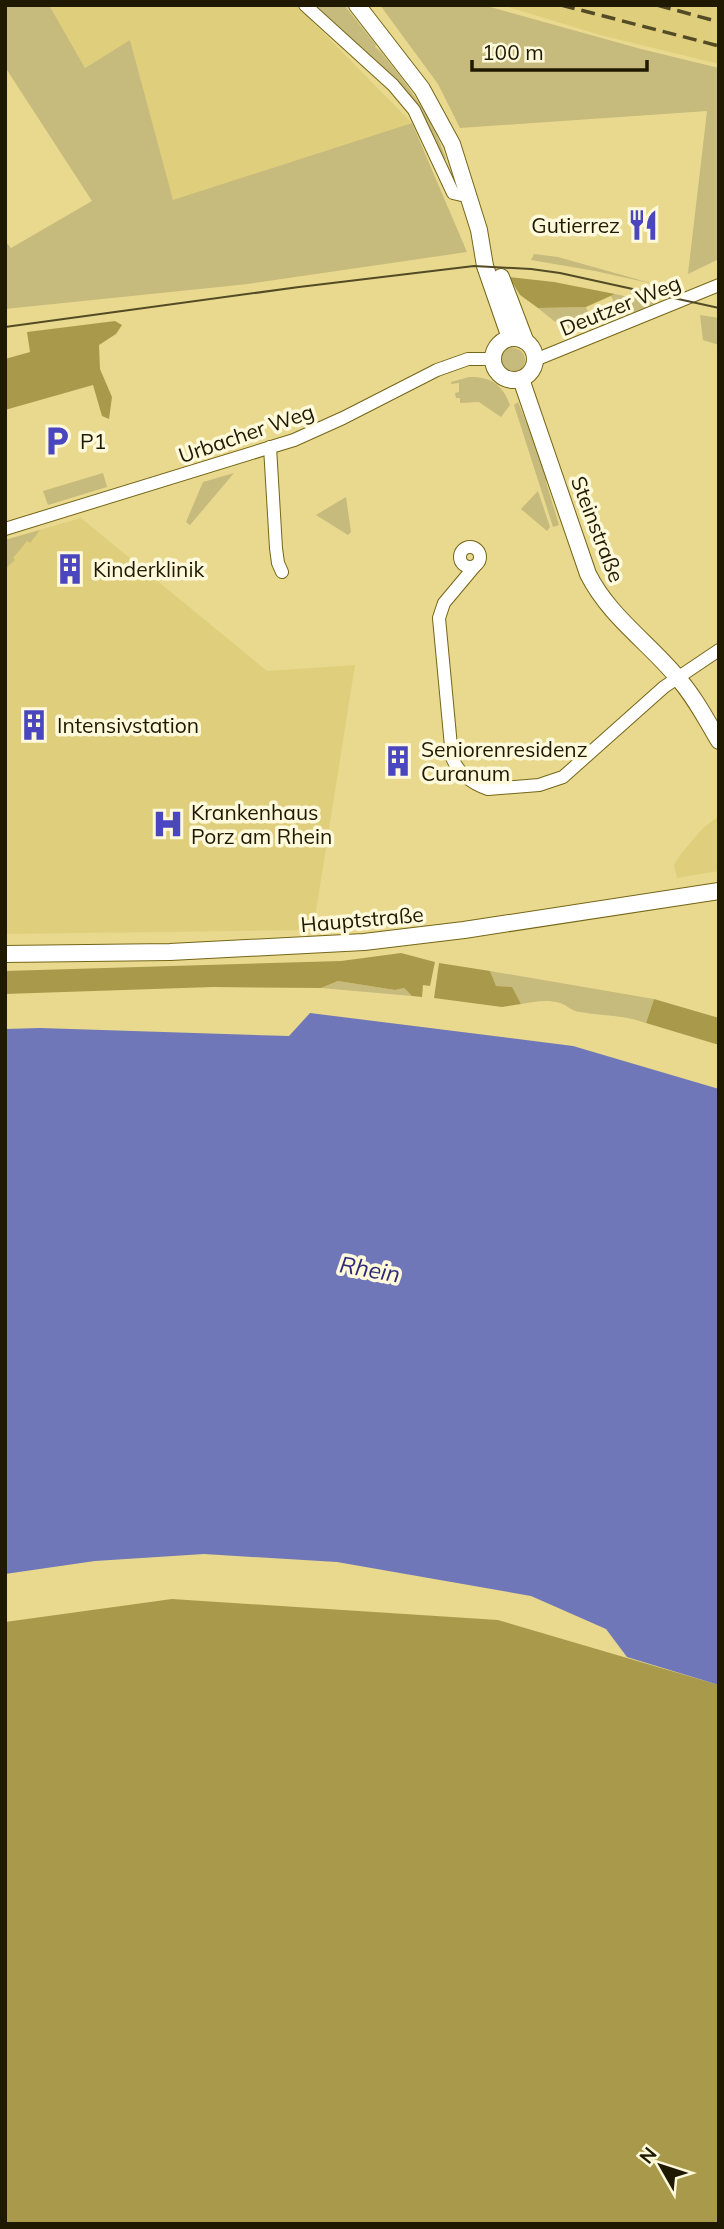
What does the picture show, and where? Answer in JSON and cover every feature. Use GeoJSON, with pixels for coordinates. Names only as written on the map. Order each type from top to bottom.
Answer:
{"type":"FeatureCollection","features":[{"type":"Feature","properties":{"kind":"main road"},"geometry":{"type":"LineString","coordinates":[[357,5],[422,89],[453,144],[479,230],[493,255],[517,339],[532,348],[535,360],[532,369],[521,379],[508,379],[501,376],[492,359],[497,345],[517,339]]}},
{"type":"Feature","properties":{"kind":"main road","name":"Steinstraße"},"geometry":{"type":"LineString","coordinates":[[521,379],[588,574],[596,590],[632,632],[677,676],[719,741]]}},
{"type":"Feature","properties":{"kind":"main road","name":"Hauptstraße"},"geometry":{"type":"LineString","coordinates":[[5,954],[170,952],[365,942],[464,930],[719,891]]}},
{"type":"Feature","properties":{"kind":"street"},"geometry":{"type":"LineString","coordinates":[[305,5],[393,85],[414,110],[453,193],[470,197]]}},
{"type":"Feature","properties":{"kind":"street","name":"Deutzer Weg"},"geometry":{"type":"LineString","coordinates":[[535,360],[719,285]]}},
{"type":"Feature","properties":{"kind":"street","name":"Urbacher Weg"},"geometry":{"type":"LineString","coordinates":[[5,528],[294,440],[336,422],[437,370],[468,359],[492,359]]}},
{"type":"Feature","properties":{"kind":"street"},"geometry":{"type":"LineString","coordinates":[[270,447],[276,548],[282,572]]}},
{"type":"Feature","properties":{"kind":"street"},"geometry":{"type":"LineString","coordinates":[[475,566],[444,603],[439,618],[452,757],[460,771],[488,789],[539,785],[563,776],[677,676],[719,650]]}},
{"type":"Feature","properties":{"kind":"shaded area"},"geometry":{"type":"Polygon","coordinates":[[[49,5],[296,5],[412,123],[173,201],[130,40],[85,68],[49,5]]]}},
{"type":"Feature","properties":{"kind":"shaded area"},"geometry":{"type":"Polygon","coordinates":[[[49,5],[85,68],[130,40],[173,200],[412,123],[467,252],[248,284],[5,309],[5,241],[11,248],[92,201],[5,67],[5,7],[49,5]]]}},
{"type":"Feature","properties":{"kind":"shaded area"},"geometry":{"type":"Polygon","coordinates":[[[310,5],[344,5],[418,102],[434,129],[446,159],[442,161],[431,133],[310,5]]]}},
{"type":"Feature","properties":{"kind":"shaded area"},"geometry":{"type":"Polygon","coordinates":[[[380,5],[483,5],[719,68],[719,259],[688,274],[707,111],[460,128],[438,84],[380,5]]]}},
{"type":"Feature","properties":{"kind":"shaded area"},"geometry":{"type":"Polygon","coordinates":[[[501,5],[719,5],[719,64],[604,36],[501,5]]]}},
{"type":"Feature","properties":{"kind":"shaded area"},"geometry":{"type":"Polygon","coordinates":[[[534,254],[558,257],[654,284],[531,260],[534,254]]]}},
{"type":"Feature","properties":{"kind":"shaded area"},"geometry":{"type":"Polygon","coordinates":[[[509,277],[554,282],[615,294],[586,307],[538,308],[520,295],[509,277]]]}},
{"type":"Feature","properties":{"kind":"shaded area"},"geometry":{"type":"Polygon","coordinates":[[[615,294],[656,303],[622,317],[611,296],[615,294]]]}},
{"type":"Feature","properties":{"kind":"shaded area"},"geometry":{"type":"Polygon","coordinates":[[[586,307],[594,326],[577,330],[564,327],[538,308],[586,307]]]}},
{"type":"Feature","properties":{"kind":"shaded area"},"geometry":{"type":"Polygon","coordinates":[[[700,315],[719,318],[719,345],[703,340],[700,315]]]}},
{"type":"Feature","properties":{"kind":"shaded area"},"geometry":{"type":"Polygon","coordinates":[[[115,321],[122,325],[116,334],[99,345],[100,369],[112,397],[109,419],[102,416],[93,385],[5,410],[5,359],[30,352],[27,332],[115,321]]]}},
{"type":"Feature","properties":{"kind":"shaded area"},"geometry":{"type":"Polygon","coordinates":[[[513,348],[521,352],[525,360],[521,368],[513,372],[505,368],[501,360],[505,352],[513,348]]]}},
{"type":"Feature","properties":{"kind":"shaded area"},"geometry":{"type":"Polygon","coordinates":[[[469,377],[484,378],[500,387],[510,405],[501,417],[479,402],[460,403],[460,398],[456,398],[459,383],[451,382],[469,377]]]}},
{"type":"Feature","properties":{"kind":"shaded area"},"geometry":{"type":"Polygon","coordinates":[[[518,402],[548,477],[546,482],[559,525],[553,527],[514,405],[518,402]]]}},
{"type":"Feature","properties":{"kind":"shaded area"},"geometry":{"type":"Polygon","coordinates":[[[103,473],[107,487],[48,505],[43,491],[103,473]]]}},
{"type":"Feature","properties":{"kind":"shaded area"},"geometry":{"type":"Polygon","coordinates":[[[234,473],[190,525],[186,522],[203,482],[234,473]]]}},
{"type":"Feature","properties":{"kind":"shaded area"},"geometry":{"type":"Polygon","coordinates":[[[538,491],[550,527],[547,531],[521,509],[538,491]]]}},
{"type":"Feature","properties":{"kind":"shaded area"},"geometry":{"type":"Polygon","coordinates":[[[346,497],[351,532],[348,535],[316,515],[346,497]]]}},
{"type":"Feature","properties":{"kind":"shaded area","name":"Krankenhaus Porz am Rhein"},"geometry":{"type":"Polygon","coordinates":[[[81,518],[267,671],[355,665],[313,930],[5,934],[5,540],[81,518]]]}},
{"type":"Feature","properties":{"kind":"shaded area"},"geometry":{"type":"Polygon","coordinates":[[[40,530],[30,543],[27,541],[13,558],[15,560],[5,569],[5,540],[40,530]]]}},
{"type":"Feature","properties":{"kind":"shaded area"},"geometry":{"type":"Polygon","coordinates":[[[719,816],[719,871],[677,878],[674,865],[680,855],[703,828],[719,816]]]}},
{"type":"Feature","properties":{"kind":"shaded area"},"geometry":{"type":"Polygon","coordinates":[[[401,953],[435,962],[430,986],[423,985],[422,997],[412,996],[404,988],[395,990],[338,981],[321,988],[213,987],[5,994],[5,971],[341,961],[401,953]]]}},
{"type":"Feature","properties":{"kind":"shaded area"},"geometry":{"type":"Polygon","coordinates":[[[439,963],[490,971],[496,986],[512,987],[521,1004],[502,1007],[434,998],[439,963]]]}},
{"type":"Feature","properties":{"kind":"shaded area"},"geometry":{"type":"Polygon","coordinates":[[[490,971],[654,999],[646,1023],[577,1011],[555,1002],[521,1004],[512,988],[496,987],[490,971]]]}},
{"type":"Feature","properties":{"kind":"shaded area"},"geometry":{"type":"Polygon","coordinates":[[[338,981],[395,990],[404,988],[412,996],[321,988],[338,981]]]}},
{"type":"Feature","properties":{"kind":"shaded area"},"geometry":{"type":"Polygon","coordinates":[[[654,999],[719,1018],[719,1045],[646,1023],[654,999]]]}},
{"type":"Feature","properties":{"kind":"shaded area"},"geometry":{"type":"Polygon","coordinates":[[[172,1599],[498,1620],[719,1685],[719,2224],[5,2224],[5,1622],[172,1599]]]}},
{"type":"Feature","properties":{"kind":"water","name":"Rhein"},"geometry":{"type":"Polygon","coordinates":[[[310,1013],[573,1046],[719,1089],[719,1685],[627,1657],[606,1629],[531,1596],[337,1562],[204,1554],[95,1561],[5,1574],[5,1029],[289,1036],[310,1013]]]}},
{"type":"Feature","properties":{"kind":"tram line"},"geometry":{"type":"LineString","coordinates":[[5,327],[474,266],[560,273],[719,308]]}},
{"type":"Feature","properties":{"kind":"railway"},"geometry":{"type":"LineString","coordinates":[[561,5],[719,46]]}},
{"type":"Feature","properties":{"kind":"railway"},"geometry":{"type":"LineString","coordinates":[[657,5],[719,22]]}},
{"type":"Feature","properties":{"kind":"place","name":"Gutierrez"},"geometry":{"type":"Point","coordinates":[643,225]}},
{"type":"Feature","properties":{"kind":"place","name":"P1"},"geometry":{"type":"Point","coordinates":[57,441]}},
{"type":"Feature","properties":{"kind":"place","name":"Kinderklinik"},"geometry":{"type":"Point","coordinates":[70,569]}},
{"type":"Feature","properties":{"kind":"place","name":"Intensivstation"},"geometry":{"type":"Point","coordinates":[34,725]}},
{"type":"Feature","properties":{"kind":"place","name":"Seniorenresidenz Curanum"},"geometry":{"type":"Point","coordinates":[398,761]}},
{"type":"Feature","properties":{"kind":"place","name":"Krankenhaus Porz am Rhein"},"geometry":{"type":"Point","coordinates":[168,824]}}]}
